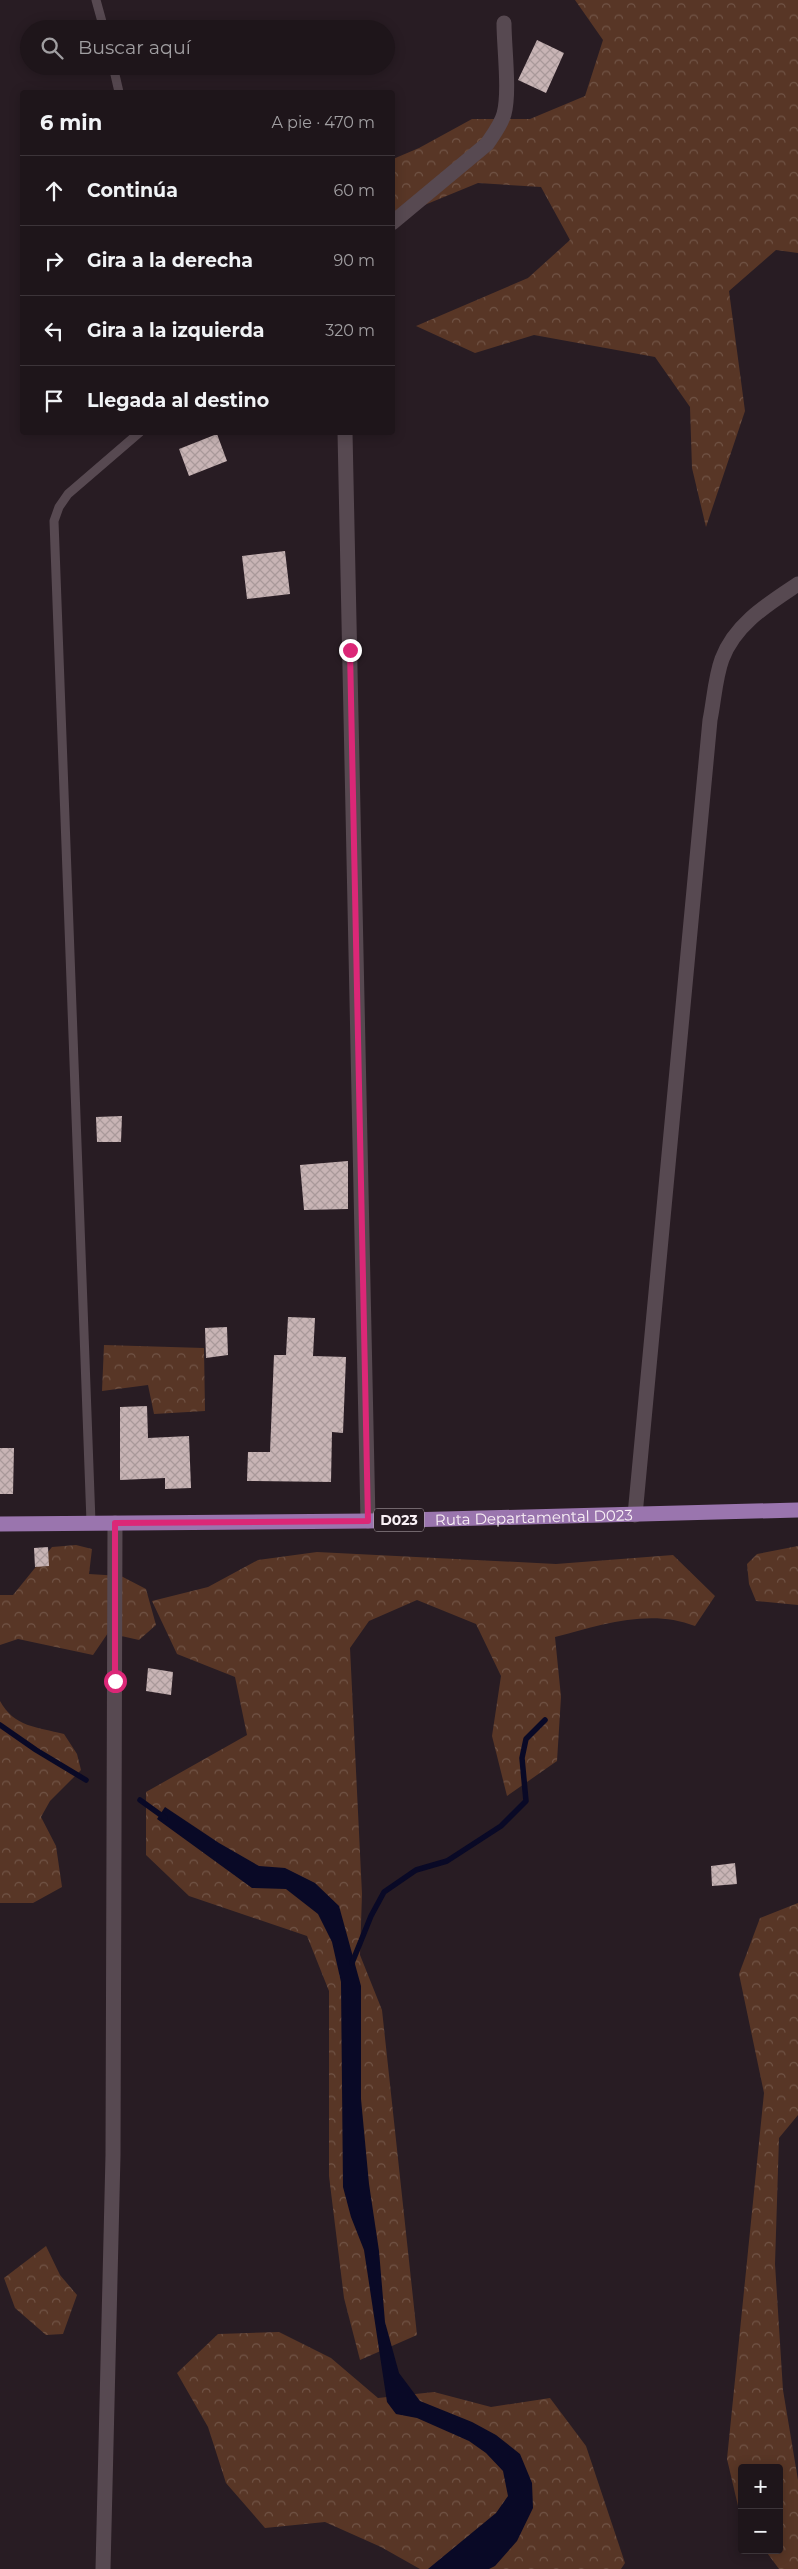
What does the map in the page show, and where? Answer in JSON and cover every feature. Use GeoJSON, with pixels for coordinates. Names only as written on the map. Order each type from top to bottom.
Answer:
{"type":"FeatureCollection","features":[{"type":"Feature","properties":{"kind":"main road","name":"Ruta Departamental D023"},"geometry":{"type":"LineString","coordinates":[[0,1524],[368,1521],[798,1510]]}},
{"type":"Feature","properties":{"kind":"street"},"geometry":{"type":"LineString","coordinates":[[395,221],[487,144],[496,131],[504,114],[506,99],[504,23]]}},
{"type":"Feature","properties":{"kind":"street"},"geometry":{"type":"LineString","coordinates":[[345,435],[368,1521]]}},
{"type":"Feature","properties":{"kind":"street"},"geometry":{"type":"LineString","coordinates":[[635,1514],[710,720],[721,661],[730,640],[763,608],[798,584]]}},
{"type":"Feature","properties":{"kind":"street"},"geometry":{"type":"LineString","coordinates":[[103,2569],[113,2155],[115,1523]]}},
{"type":"Feature","properties":{"kind":"lane"},"geometry":{"type":"LineString","coordinates":[[96,0],[102,20]]}},
{"type":"Feature","properties":{"kind":"lane"},"geometry":{"type":"LineString","coordinates":[[115,75],[119,90]]}},
{"type":"Feature","properties":{"kind":"lane"},"geometry":{"type":"LineString","coordinates":[[92,1522],[54,521],[59,507],[68,494],[137,435]]}},
{"type":"Feature","properties":{"kind":"green space"},"geometry":{"type":"Polygon","coordinates":[[[575,0],[798,0],[798,253],[776,250],[729,291],[745,411],[706,527],[692,468],[690,407],[655,357],[534,335],[475,353],[416,326],[528,278],[570,240],[541,187],[478,183],[395,217],[395,158],[419,148],[472,119],[530,119],[585,96],[603,40],[575,0]]]}},
{"type":"Feature","properties":{"kind":"green space"},"geometry":{"type":"Polygon","coordinates":[[[104,1345],[204,1348],[205,1411],[154,1414],[148,1385],[102,1391],[104,1345]]]}},
{"type":"Feature","properties":{"kind":"green space"},"geometry":{"type":"Polygon","coordinates":[[[76,1545],[92,1549],[89,1574],[121,1576],[146,1589],[156,1625],[139,1640],[108,1633],[93,1655],[18,1639],[0,1645],[0,1595],[13,1595],[52,1547],[76,1545]]]}},
{"type":"Feature","properties":{"kind":"green space"},"geometry":{"type":"Polygon","coordinates":[[[798,1546],[798,1605],[756,1601],[749,1584],[747,1564],[757,1554],[798,1546]]]}},
{"type":"Feature","properties":{"kind":"green space"},"geometry":{"type":"Polygon","coordinates":[[[317,1552],[556,1564],[673,1555],[715,1596],[695,1626],[660,1618],[643,1618],[625,1620],[555,1637],[561,1697],[557,1761],[507,1796],[492,1736],[501,1676],[476,1624],[417,1600],[369,1621],[350,1648],[362,1894],[360,1955],[382,2010],[417,2335],[360,2360],[344,2298],[329,2176],[329,1991],[307,1936],[189,1896],[146,1855],[146,1792],[247,1735],[235,1677],[177,1654],[152,1601],[208,1587],[258,1560],[317,1552]]]}},
{"type":"Feature","properties":{"kind":"green space"},"geometry":{"type":"Polygon","coordinates":[[[0,1701],[6,1710],[19,1721],[27,1725],[64,1734],[77,1754],[81,1770],[50,1801],[41,1817],[56,1846],[62,1887],[33,1903],[0,1903],[0,1701]]]}},
{"type":"Feature","properties":{"kind":"green space"},"geometry":{"type":"Polygon","coordinates":[[[798,1903],[798,2115],[779,2138],[775,2264],[783,2390],[798,2480],[798,2569],[779,2569],[768,2554],[783,2554],[783,2464],[738,2464],[738,2506],[727,2459],[764,2093],[739,1974],[760,1918],[798,1903]]]}},
{"type":"Feature","properties":{"kind":"green space"},"geometry":{"type":"Polygon","coordinates":[[[46,2246],[60,2275],[77,2295],[63,2334],[46,2335],[15,2308],[4,2278],[46,2246]]]}},
{"type":"Feature","properties":{"kind":"green space"},"geometry":{"type":"Polygon","coordinates":[[[279,2332],[331,2358],[378,2398],[434,2392],[491,2407],[550,2398],[586,2446],[625,2563],[621,2569],[420,2569],[381,2547],[325,2522],[265,2528],[226,2483],[208,2427],[177,2373],[218,2334],[279,2332]]]}},
{"type":"Feature","properties":{"kind":"water"},"geometry":{"type":"Polygon","coordinates":[[[165,1807],[219,1843],[259,1866],[285,1868],[315,1883],[339,1906],[361,1986],[361,2099],[369,2184],[379,2251],[385,2322],[399,2373],[420,2401],[472,2422],[496,2435],[520,2454],[532,2483],[533,2508],[517,2541],[495,2566],[489,2569],[428,2569],[496,2513],[508,2496],[503,2471],[486,2453],[469,2441],[417,2418],[396,2414],[387,2402],[364,2250],[351,2217],[343,2187],[341,1982],[332,1942],[318,1914],[286,1889],[252,1888],[157,1819],[165,1807]]]}},
{"type":"Feature","properties":{"kind":"building"},"geometry":{"type":"Polygon","coordinates":[[[537,40],[564,53],[546,93],[518,80],[537,40]]]}},
{"type":"Feature","properties":{"kind":"building"},"geometry":{"type":"Polygon","coordinates":[[[217,435],[227,461],[189,476],[179,449],[217,435]]]}},
{"type":"Feature","properties":{"kind":"building"},"geometry":{"type":"Polygon","coordinates":[[[285,551],[290,594],[247,599],[242,556],[285,551]]]}},
{"type":"Feature","properties":{"kind":"building"},"geometry":{"type":"Polygon","coordinates":[[[122,1116],[121,1142],[97,1142],[96,1117],[122,1116]]]}},
{"type":"Feature","properties":{"kind":"building"},"geometry":{"type":"Polygon","coordinates":[[[348,1161],[348,1209],[304,1210],[300,1165],[348,1161]]]}},
{"type":"Feature","properties":{"kind":"building"},"geometry":{"type":"Polygon","coordinates":[[[288,1317],[315,1318],[313,1356],[346,1357],[343,1433],[332,1432],[331,1482],[247,1481],[248,1452],[270,1452],[274,1355],[286,1355],[288,1317]]]}},
{"type":"Feature","properties":{"kind":"building"},"geometry":{"type":"Polygon","coordinates":[[[227,1327],[228,1355],[206,1358],[205,1328],[227,1327]]]}},
{"type":"Feature","properties":{"kind":"building"},"geometry":{"type":"Polygon","coordinates":[[[147,1406],[148,1438],[189,1436],[191,1488],[165,1489],[165,1478],[120,1480],[120,1407],[147,1406]]]}},
{"type":"Feature","properties":{"kind":"building"},"geometry":{"type":"Polygon","coordinates":[[[0,1448],[14,1448],[13,1494],[0,1494],[0,1448]]]}},
{"type":"Feature","properties":{"kind":"building"},"geometry":{"type":"Polygon","coordinates":[[[48,1547],[49,1566],[35,1567],[34,1548],[48,1547]]]}},
{"type":"Feature","properties":{"kind":"building"},"geometry":{"type":"Polygon","coordinates":[[[148,1668],[173,1672],[171,1695],[146,1691],[148,1668]]]}},
{"type":"Feature","properties":{"kind":"building"},"geometry":{"type":"Polygon","coordinates":[[[735,1863],[737,1884],[712,1886],[711,1866],[735,1863]]]}},
{"type":"Feature","properties":{"kind":"waterway"},"geometry":{"type":"LineString","coordinates":[[352,1963],[371,1916],[384,1892],[416,1870],[447,1861],[501,1826],[526,1801],[522,1758],[526,1739],[545,1720]]}},
{"type":"Feature","properties":{"kind":"waterway"},"geometry":{"type":"LineString","coordinates":[[0,1725],[36,1750],[86,1780]]}},
{"type":"Feature","properties":{"kind":"waterway"},"geometry":{"type":"LineString","coordinates":[[140,1800],[165,1818]]}},
{"type":"Feature","properties":{"kind":"route"},"geometry":{"type":"LineString","coordinates":[[115,1681],[115,1523],[368,1521],[350,650]]}}]}
